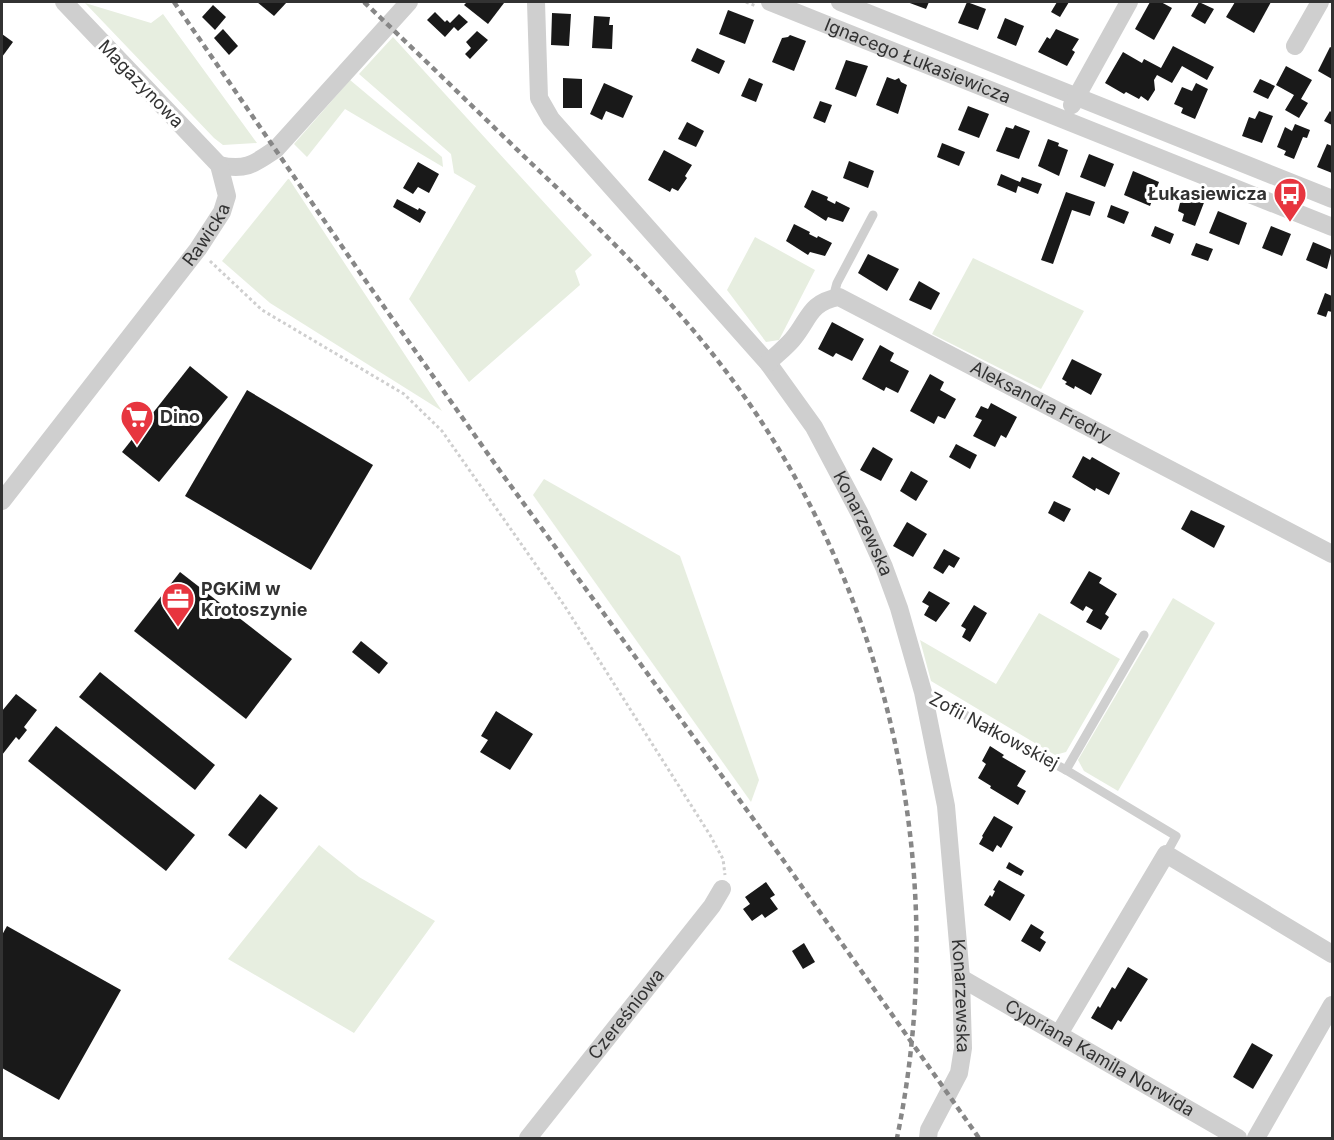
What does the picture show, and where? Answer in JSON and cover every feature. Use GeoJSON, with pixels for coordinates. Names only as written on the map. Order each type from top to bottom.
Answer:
{"type":"FeatureCollection","features":[{"type":"Feature","properties":{"kind":"street","name":"Magazynowa"},"geometry":{"type":"LineString","coordinates":[[64,2],[219,165]]}},
{"type":"Feature","properties":{"kind":"street"},"geometry":{"type":"LineString","coordinates":[[219,165],[236,169],[252,165],[276,149],[409,2]]}},
{"type":"Feature","properties":{"kind":"street","name":"Konarzewska"},"geometry":{"type":"LineString","coordinates":[[536,2],[538,98],[551,119],[768,363],[814,427],[860,514],[884,567],[899,608],[923,692],[946,806],[962,978],[963,1048],[959,1073],[929,1130],[928,1138]]}},
{"type":"Feature","properties":{"kind":"street","name":"Ignacego Łukasiewicza"},"geometry":{"type":"LineString","coordinates":[[770,2],[1332,227]]}},
{"type":"Feature","properties":{"kind":"street","name":"Ignacego Łukasiewicza"},"geometry":{"type":"LineString","coordinates":[[840,2],[1332,199]]}},
{"type":"Feature","properties":{"kind":"street"},"geometry":{"type":"LineString","coordinates":[[1065,120],[1129,2]]}},
{"type":"Feature","properties":{"kind":"street"},"geometry":{"type":"LineString","coordinates":[[1295,46],[1320,2]]}},
{"type":"Feature","properties":{"kind":"street","name":"Rawicka"},"geometry":{"type":"LineString","coordinates":[[2,501],[198,249],[222,212],[227,196],[219,165]]}},
{"type":"Feature","properties":{"kind":"street","name":"Aleksandra Fredry"},"geometry":{"type":"LineString","coordinates":[[833,298],[839,297],[1332,554]]}},
{"type":"Feature","properties":{"kind":"street"},"geometry":{"type":"LineString","coordinates":[[768,363],[793,339],[813,309],[826,299],[833,298]]}},
{"type":"Feature","properties":{"kind":"street"},"geometry":{"type":"LineString","coordinates":[[1059,1034],[1166,854],[1332,954]]}},
{"type":"Feature","properties":{"kind":"street","name":"Czereśniowa"},"geometry":{"type":"LineString","coordinates":[[528,1138],[712,906],[722,889]]}},
{"type":"Feature","properties":{"kind":"street","name":"Cypriana Kamila Norwida"},"geometry":{"type":"LineString","coordinates":[[962,978],[1238,1138]]}},
{"type":"Feature","properties":{"kind":"street"},"geometry":{"type":"LineString","coordinates":[[1256,1138],[1332,1005]]}},
{"type":"Feature","properties":{"kind":"lane"},"geometry":{"type":"LineString","coordinates":[[833,298],[837,284],[873,215]]}},
{"type":"Feature","properties":{"kind":"lane","name":"Zofii Nałkowskiej"},"geometry":{"type":"LineString","coordinates":[[1066,770],[1144,635]]}},
{"type":"Feature","properties":{"kind":"lane","name":"Zofii Nałkowskiej"},"geometry":{"type":"LineString","coordinates":[[923,692],[1066,770],[1176,836],[1166,854]]}},
{"type":"Feature","properties":{"kind":"path"},"geometry":{"type":"LineString","coordinates":[[198,249],[262,310],[404,394],[442,431],[564,605],[710,835],[723,859],[726,870],[722,889]]}},
{"type":"Feature","properties":{"kind":"shaded area"},"geometry":{"type":"Polygon","coordinates":[[[85,3],[151,23],[163,14],[257,143],[223,145],[214,138],[85,3]]]}},
{"type":"Feature","properties":{"kind":"shaded area"},"geometry":{"type":"Polygon","coordinates":[[[393,37],[592,255],[575,271],[580,285],[469,382],[409,299],[476,186],[454,173],[451,154],[359,74],[393,37]]]}},
{"type":"Feature","properties":{"kind":"shaded area"},"geometry":{"type":"Polygon","coordinates":[[[350,80],[442,157],[443,167],[345,109],[307,157],[294,144],[350,80]]]}},
{"type":"Feature","properties":{"kind":"shaded area"},"geometry":{"type":"Polygon","coordinates":[[[288,179],[442,411],[270,303],[222,261],[288,179]]]}},
{"type":"Feature","properties":{"kind":"shaded area"},"geometry":{"type":"Polygon","coordinates":[[[755,237],[815,270],[779,340],[766,342],[727,290],[755,237]]]}},
{"type":"Feature","properties":{"kind":"shaded area"},"geometry":{"type":"Polygon","coordinates":[[[973,258],[1084,311],[1041,389],[932,334],[973,258]]]}},
{"type":"Feature","properties":{"kind":"shaded area"},"geometry":{"type":"Polygon","coordinates":[[[544,479],[680,556],[759,780],[751,802],[533,495],[544,479]]]}},
{"type":"Feature","properties":{"kind":"shaded area"},"geometry":{"type":"Polygon","coordinates":[[[1173,598],[1215,623],[1118,791],[1084,771],[1078,760],[1173,598]]]}},
{"type":"Feature","properties":{"kind":"shaded area"},"geometry":{"type":"Polygon","coordinates":[[[1039,613],[1120,659],[1066,752],[1055,755],[931,681],[920,640],[996,684],[1039,613]]]}},
{"type":"Feature","properties":{"kind":"shaded area"},"geometry":{"type":"Polygon","coordinates":[[[319,845],[359,877],[435,921],[354,1033],[228,959],[319,845]]]}},
{"type":"Feature","properties":{"kind":"building"},"geometry":{"type":"Polygon","coordinates":[[[257,2],[287,2],[274,16],[257,2]]]}},
{"type":"Feature","properties":{"kind":"building"},"geometry":{"type":"Polygon","coordinates":[[[467,2],[504,3],[488,24],[464,5],[467,2]]]}},
{"type":"Feature","properties":{"kind":"building"},"geometry":{"type":"Polygon","coordinates":[[[907,2],[929,2],[926,9],[907,2]]]}},
{"type":"Feature","properties":{"kind":"building"},"geometry":{"type":"Polygon","coordinates":[[[967,2],[986,9],[978,30],[958,23],[967,2]]]}},
{"type":"Feature","properties":{"kind":"building"},"geometry":{"type":"Polygon","coordinates":[[[1057,2],[1069,2],[1060,17],[1051,12],[1057,2]]]}},
{"type":"Feature","properties":{"kind":"building"},"geometry":{"type":"Polygon","coordinates":[[[1150,2],[1161,2],[1172,8],[1154,40],[1135,29],[1150,2]]]}},
{"type":"Feature","properties":{"kind":"building"},"geometry":{"type":"Polygon","coordinates":[[[1199,2],[1214,9],[1205,24],[1191,16],[1199,2]]]}},
{"type":"Feature","properties":{"kind":"building"},"geometry":{"type":"Polygon","coordinates":[[[1235,2],[1271,2],[1254,33],[1226,17],[1235,2]]]}},
{"type":"Feature","properties":{"kind":"building"},"geometry":{"type":"Polygon","coordinates":[[[213,5],[226,17],[215,30],[202,17],[213,5]]]}},
{"type":"Feature","properties":{"kind":"building"},"geometry":{"type":"Polygon","coordinates":[[[728,10],[754,20],[745,44],[719,34],[728,10]]]}},
{"type":"Feature","properties":{"kind":"building"},"geometry":{"type":"Polygon","coordinates":[[[435,12],[445,22],[447,20],[450,23],[459,14],[468,22],[458,31],[454,27],[445,37],[427,20],[435,12]]]}},
{"type":"Feature","properties":{"kind":"building"},"geometry":{"type":"Polygon","coordinates":[[[552,13],[571,14],[569,46],[551,45],[552,13]]]}},
{"type":"Feature","properties":{"kind":"building"},"geometry":{"type":"Polygon","coordinates":[[[594,16],[610,17],[609,25],[613,25],[612,49],[592,48],[594,16]]]}},
{"type":"Feature","properties":{"kind":"building"},"geometry":{"type":"Polygon","coordinates":[[[1005,18],[1024,26],[1016,46],[997,38],[1005,18]]]}},
{"type":"Feature","properties":{"kind":"building"},"geometry":{"type":"Polygon","coordinates":[[[223,29],[238,46],[229,55],[214,38],[223,29]]]}},
{"type":"Feature","properties":{"kind":"building"},"geometry":{"type":"Polygon","coordinates":[[[1056,29],[1079,39],[1072,50],[1075,52],[1067,66],[1038,52],[1047,37],[1050,39],[1056,29]]]}},
{"type":"Feature","properties":{"kind":"building"},"geometry":{"type":"Polygon","coordinates":[[[477,31],[488,40],[470,59],[465,54],[471,48],[466,42],[477,31]]]}},
{"type":"Feature","properties":{"kind":"building"},"geometry":{"type":"Polygon","coordinates":[[[2,34],[13,42],[2,57],[2,34]]]}},
{"type":"Feature","properties":{"kind":"building"},"geometry":{"type":"Polygon","coordinates":[[[790,35],[806,41],[794,71],[772,62],[782,38],[790,35]]]}},
{"type":"Feature","properties":{"kind":"building"},"geometry":{"type":"Polygon","coordinates":[[[1173,46],[1214,67],[1207,80],[1182,66],[1172,83],[1157,75],[1154,80],[1155,90],[1148,101],[1141,96],[1139,99],[1126,92],[1124,94],[1105,83],[1123,52],[1142,63],[1144,59],[1161,68],[1173,46]]]}},
{"type":"Feature","properties":{"kind":"building"},"geometry":{"type":"Polygon","coordinates":[[[1330,47],[1332,48],[1332,79],[1318,71],[1330,47]]]}},
{"type":"Feature","properties":{"kind":"building"},"geometry":{"type":"Polygon","coordinates":[[[697,48],[725,61],[719,74],[691,61],[697,48]]]}},
{"type":"Feature","properties":{"kind":"building"},"geometry":{"type":"Polygon","coordinates":[[[846,60],[868,66],[856,97],[835,89],[846,60]]]}},
{"type":"Feature","properties":{"kind":"building"},"geometry":{"type":"Polygon","coordinates":[[[1286,66],[1312,80],[1301,99],[1308,103],[1299,118],[1285,110],[1294,95],[1276,85],[1286,66]]]}},
{"type":"Feature","properties":{"kind":"building"},"geometry":{"type":"Polygon","coordinates":[[[887,77],[895,80],[899,78],[907,85],[898,114],[876,105],[887,77]]]}},
{"type":"Feature","properties":{"kind":"building"},"geometry":{"type":"Polygon","coordinates":[[[563,78],[582,79],[582,108],[563,108],[563,78]]]}},
{"type":"Feature","properties":{"kind":"building"},"geometry":{"type":"Polygon","coordinates":[[[749,78],[763,84],[756,102],[741,96],[749,78]]]}},
{"type":"Feature","properties":{"kind":"building"},"geometry":{"type":"Polygon","coordinates":[[[1260,79],[1275,86],[1268,99],[1253,92],[1260,79]]]}},
{"type":"Feature","properties":{"kind":"building"},"geometry":{"type":"Polygon","coordinates":[[[604,83],[633,96],[623,118],[606,111],[602,120],[590,114],[604,83]]]}},
{"type":"Feature","properties":{"kind":"building"},"geometry":{"type":"Polygon","coordinates":[[[1196,83],[1208,89],[1195,119],[1181,113],[1183,108],[1174,104],[1182,87],[1192,91],[1196,83]]]}},
{"type":"Feature","properties":{"kind":"building"},"geometry":{"type":"Polygon","coordinates":[[[820,101],[832,105],[825,123],[813,118],[820,101]]]}},
{"type":"Feature","properties":{"kind":"building"},"geometry":{"type":"Polygon","coordinates":[[[968,106],[989,114],[979,138],[958,130],[968,106]]]}},
{"type":"Feature","properties":{"kind":"building"},"geometry":{"type":"Polygon","coordinates":[[[1259,111],[1273,116],[1262,143],[1242,136],[1249,117],[1255,119],[1259,111]]]}},
{"type":"Feature","properties":{"kind":"building"},"geometry":{"type":"Polygon","coordinates":[[[1330,111],[1332,113],[1332,125],[1324,121],[1330,111]]]}},
{"type":"Feature","properties":{"kind":"building"},"geometry":{"type":"Polygon","coordinates":[[[687,122],[704,131],[696,147],[678,139],[687,122]]]}},
{"type":"Feature","properties":{"kind":"building"},"geometry":{"type":"Polygon","coordinates":[[[1295,124],[1310,130],[1307,138],[1303,137],[1294,159],[1284,155],[1286,151],[1277,147],[1285,127],[1292,131],[1295,124]]]}},
{"type":"Feature","properties":{"kind":"building"},"geometry":{"type":"Polygon","coordinates":[[[1015,125],[1030,131],[1019,159],[996,151],[1006,127],[1013,129],[1015,125]]]}},
{"type":"Feature","properties":{"kind":"building"},"geometry":{"type":"Polygon","coordinates":[[[1048,139],[1068,150],[1059,176],[1038,166],[1048,139]]]}},
{"type":"Feature","properties":{"kind":"building"},"geometry":{"type":"Polygon","coordinates":[[[942,143],[965,152],[959,166],[937,157],[942,143]]]}},
{"type":"Feature","properties":{"kind":"building"},"geometry":{"type":"Polygon","coordinates":[[[1327,144],[1332,146],[1332,173],[1317,167],[1327,144]]]}},
{"type":"Feature","properties":{"kind":"building"},"geometry":{"type":"Polygon","coordinates":[[[664,150],[692,165],[678,191],[672,188],[670,192],[648,180],[664,150]]]}},
{"type":"Feature","properties":{"kind":"building"},"geometry":{"type":"Polygon","coordinates":[[[1089,154],[1114,164],[1105,187],[1080,177],[1089,154]]]}},
{"type":"Feature","properties":{"kind":"building"},"geometry":{"type":"Polygon","coordinates":[[[849,161],[874,171],[868,188],[843,178],[849,161]]]}},
{"type":"Feature","properties":{"kind":"building"},"geometry":{"type":"Polygon","coordinates":[[[418,162],[439,174],[429,193],[418,187],[413,194],[403,188],[418,162]]]}},
{"type":"Feature","properties":{"kind":"building"},"geometry":{"type":"Polygon","coordinates":[[[1133,171],[1159,182],[1150,206],[1124,195],[1133,171]]]}},
{"type":"Feature","properties":{"kind":"building"},"geometry":{"type":"Polygon","coordinates":[[[1001,174],[1020,182],[1022,177],[1042,184],[1038,194],[1018,186],[1016,193],[997,185],[1001,174]]]}},
{"type":"Feature","properties":{"kind":"building"},"geometry":{"type":"Polygon","coordinates":[[[812,190],[828,197],[827,200],[835,204],[836,201],[850,208],[843,222],[828,217],[826,221],[804,207],[812,190]]]}},
{"type":"Feature","properties":{"kind":"building"},"geometry":{"type":"Polygon","coordinates":[[[1183,191],[1205,200],[1195,226],[1182,221],[1184,214],[1178,211],[1183,191]]]}},
{"type":"Feature","properties":{"kind":"building"},"geometry":{"type":"Polygon","coordinates":[[[1066,192],[1095,202],[1090,216],[1072,210],[1053,264],[1041,260],[1066,192]]]}},
{"type":"Feature","properties":{"kind":"building"},"geometry":{"type":"Polygon","coordinates":[[[397,199],[426,212],[420,223],[393,207],[397,199]]]}},
{"type":"Feature","properties":{"kind":"building"},"geometry":{"type":"Polygon","coordinates":[[[1111,205],[1129,212],[1124,224],[1107,217],[1111,205]]]}},
{"type":"Feature","properties":{"kind":"building"},"geometry":{"type":"Polygon","coordinates":[[[1218,211],[1247,223],[1239,245],[1209,233],[1218,211]]]}},
{"type":"Feature","properties":{"kind":"building"},"geometry":{"type":"Polygon","coordinates":[[[794,224],[817,238],[818,236],[832,243],[825,256],[810,252],[808,255],[786,241],[794,224]]]}},
{"type":"Feature","properties":{"kind":"building"},"geometry":{"type":"Polygon","coordinates":[[[1155,226],[1174,234],[1170,244],[1151,236],[1155,226]]]}},
{"type":"Feature","properties":{"kind":"building"},"geometry":{"type":"Polygon","coordinates":[[[1271,226],[1291,234],[1282,256],[1262,248],[1271,226]]]}},
{"type":"Feature","properties":{"kind":"building"},"geometry":{"type":"Polygon","coordinates":[[[1313,242],[1332,250],[1327,269],[1306,260],[1313,242]]]}},
{"type":"Feature","properties":{"kind":"building"},"geometry":{"type":"Polygon","coordinates":[[[1196,243],[1213,249],[1208,261],[1191,255],[1196,243]]]}},
{"type":"Feature","properties":{"kind":"building"},"geometry":{"type":"Polygon","coordinates":[[[868,254],[899,269],[887,291],[858,273],[868,254]]]}},
{"type":"Feature","properties":{"kind":"building"},"geometry":{"type":"Polygon","coordinates":[[[919,281],[940,293],[931,310],[909,300],[919,281]]]}},
{"type":"Feature","properties":{"kind":"building"},"geometry":{"type":"Polygon","coordinates":[[[1325,293],[1332,296],[1332,312],[1328,311],[1326,317],[1317,314],[1325,293]]]}},
{"type":"Feature","properties":{"kind":"building"},"geometry":{"type":"Polygon","coordinates":[[[832,322],[864,339],[852,361],[836,353],[833,357],[818,349],[832,322]]]}},
{"type":"Feature","properties":{"kind":"building"},"geometry":{"type":"Polygon","coordinates":[[[880,345],[894,353],[890,361],[909,371],[898,393],[886,387],[884,391],[862,379],[880,345]]]}},
{"type":"Feature","properties":{"kind":"building"},"geometry":{"type":"Polygon","coordinates":[[[1072,359],[1102,374],[1091,395],[1075,386],[1074,389],[1065,384],[1067,382],[1062,379],[1072,359]]]}},
{"type":"Feature","properties":{"kind":"building"},"geometry":{"type":"Polygon","coordinates":[[[190,366],[228,397],[159,482],[122,452],[190,366]]]}},
{"type":"Feature","properties":{"kind":"building"},"geometry":{"type":"Polygon","coordinates":[[[930,374],[944,382],[940,390],[956,399],[945,419],[938,416],[934,424],[910,411],[930,374]]]}},
{"type":"Feature","properties":{"kind":"building"},"geometry":{"type":"Polygon","coordinates":[[[247,390],[373,465],[311,570],[185,496],[247,390]]]}},
{"type":"Feature","properties":{"kind":"building"},"geometry":{"type":"Polygon","coordinates":[[[991,403],[1017,417],[1006,438],[1001,435],[995,447],[973,436],[982,420],[975,417],[981,406],[988,409],[991,403]]]}},
{"type":"Feature","properties":{"kind":"building"},"geometry":{"type":"Polygon","coordinates":[[[956,444],[977,455],[970,469],[949,457],[956,444]]]}},
{"type":"Feature","properties":{"kind":"building"},"geometry":{"type":"Polygon","coordinates":[[[873,447],[893,459],[881,481],[860,470],[873,447]]]}},
{"type":"Feature","properties":{"kind":"building"},"geometry":{"type":"Polygon","coordinates":[[[1083,456],[1090,460],[1092,457],[1120,473],[1109,495],[1096,488],[1095,491],[1072,477],[1083,456]]]}},
{"type":"Feature","properties":{"kind":"building"},"geometry":{"type":"Polygon","coordinates":[[[911,471],[928,481],[916,501],[900,491],[911,471]]]}},
{"type":"Feature","properties":{"kind":"building"},"geometry":{"type":"Polygon","coordinates":[[[1054,501],[1071,509],[1064,522],[1048,513],[1054,501]]]}},
{"type":"Feature","properties":{"kind":"building"},"geometry":{"type":"Polygon","coordinates":[[[1191,510],[1225,526],[1214,548],[1181,529],[1191,510]]]}},
{"type":"Feature","properties":{"kind":"building"},"geometry":{"type":"Polygon","coordinates":[[[907,522],[927,534],[913,557],[893,546],[907,522]]]}},
{"type":"Feature","properties":{"kind":"building"},"geometry":{"type":"Polygon","coordinates":[[[944,549],[960,558],[954,568],[949,565],[943,574],[933,568],[944,549]]]}},
{"type":"Feature","properties":{"kind":"building"},"geometry":{"type":"Polygon","coordinates":[[[1089,571],[1102,578],[1099,583],[1117,594],[1105,614],[1109,617],[1101,630],[1086,622],[1093,610],[1086,606],[1083,611],[1070,603],[1089,571]]]}},
{"type":"Feature","properties":{"kind":"building"},"geometry":{"type":"Polygon","coordinates":[[[180,572],[292,659],[246,719],[134,631],[180,572]]]}},
{"type":"Feature","properties":{"kind":"building"},"geometry":{"type":"Polygon","coordinates":[[[929,591],[950,603],[936,622],[924,615],[929,606],[922,602],[929,591]]]}},
{"type":"Feature","properties":{"kind":"building"},"geometry":{"type":"Polygon","coordinates":[[[974,605],[987,613],[970,642],[962,637],[966,629],[961,626],[974,605]]]}},
{"type":"Feature","properties":{"kind":"building"},"geometry":{"type":"Polygon","coordinates":[[[361,641],[388,663],[379,674],[352,652],[361,641]]]}},
{"type":"Feature","properties":{"kind":"building"},"geometry":{"type":"Polygon","coordinates":[[[100,672],[215,765],[195,790],[79,697],[100,672]]]}},
{"type":"Feature","properties":{"kind":"building"},"geometry":{"type":"Polygon","coordinates":[[[16,694],[37,710],[24,727],[27,730],[19,740],[16,737],[2,755],[2,711],[16,694]]]}},
{"type":"Feature","properties":{"kind":"building"},"geometry":{"type":"Polygon","coordinates":[[[496,711],[533,734],[510,770],[480,752],[488,740],[481,736],[496,711]]]}},
{"type":"Feature","properties":{"kind":"building"},"geometry":{"type":"Polygon","coordinates":[[[56,726],[195,835],[166,871],[28,761],[56,726]]]}},
{"type":"Feature","properties":{"kind":"building"},"geometry":{"type":"Polygon","coordinates":[[[990,746],[1004,755],[1002,757],[1026,771],[1017,786],[1026,791],[1018,805],[978,778],[986,764],[982,761],[990,746]]]}},
{"type":"Feature","properties":{"kind":"building"},"geometry":{"type":"Polygon","coordinates":[[[260,794],[278,808],[246,849],[228,835],[260,794]]]}},
{"type":"Feature","properties":{"kind":"building"},"geometry":{"type":"Polygon","coordinates":[[[994,816],[1013,827],[1001,848],[997,845],[993,852],[979,844],[994,816]]]}},
{"type":"Feature","properties":{"kind":"building"},"geometry":{"type":"Polygon","coordinates":[[[1009,862],[1024,871],[1021,876],[1006,868],[1009,862]]]}},
{"type":"Feature","properties":{"kind":"building"},"geometry":{"type":"Polygon","coordinates":[[[999,880],[1025,895],[1010,921],[984,905],[990,895],[992,897],[999,880]]]}},
{"type":"Feature","properties":{"kind":"building"},"geometry":{"type":"Polygon","coordinates":[[[766,882],[775,895],[770,898],[778,909],[765,918],[762,914],[752,921],[743,909],[750,904],[745,897],[766,882]]]}},
{"type":"Feature","properties":{"kind":"building"},"geometry":{"type":"Polygon","coordinates":[[[1031,924],[1044,932],[1040,938],[1046,942],[1040,952],[1021,941],[1031,924]]]}},
{"type":"Feature","properties":{"kind":"building"},"geometry":{"type":"Polygon","coordinates":[[[7,926],[121,990],[59,1100],[2,1068],[2,935],[7,926]]]}},
{"type":"Feature","properties":{"kind":"building"},"geometry":{"type":"Polygon","coordinates":[[[804,943],[815,962],[803,969],[792,951],[804,943]]]}},
{"type":"Feature","properties":{"kind":"building"},"geometry":{"type":"Polygon","coordinates":[[[1128,967],[1148,979],[1121,1022],[1118,1020],[1112,1030],[1091,1018],[1098,1006],[1100,1008],[1112,987],[1115,989],[1128,967]]]}},
{"type":"Feature","properties":{"kind":"building"},"geometry":{"type":"Polygon","coordinates":[[[1252,1043],[1273,1055],[1253,1089],[1233,1077],[1252,1043]]]}},
{"type":"Feature","properties":{"kind":"railway"},"geometry":{"type":"LineString","coordinates":[[174,2],[500,471],[781,857],[979,1138]]}},
{"type":"Feature","properties":{"kind":"railway"},"geometry":{"type":"LineString","coordinates":[[364,2],[600,230],[687,323],[769,433],[820,525],[860,621],[890,721],[909,824],[916,929],[913,1034],[897,1138]]}},
{"type":"Feature","properties":{"kind":"place","name":"Łukasiewicza"},"geometry":{"type":"Point","coordinates":[1290,223]}},
{"type":"Feature","properties":{"kind":"place","name":"Dino"},"geometry":{"type":"Point","coordinates":[137,446]}},
{"type":"Feature","properties":{"kind":"place","name":"PGKiM w Krotoszynie"},"geometry":{"type":"Point","coordinates":[178,628]}}]}
